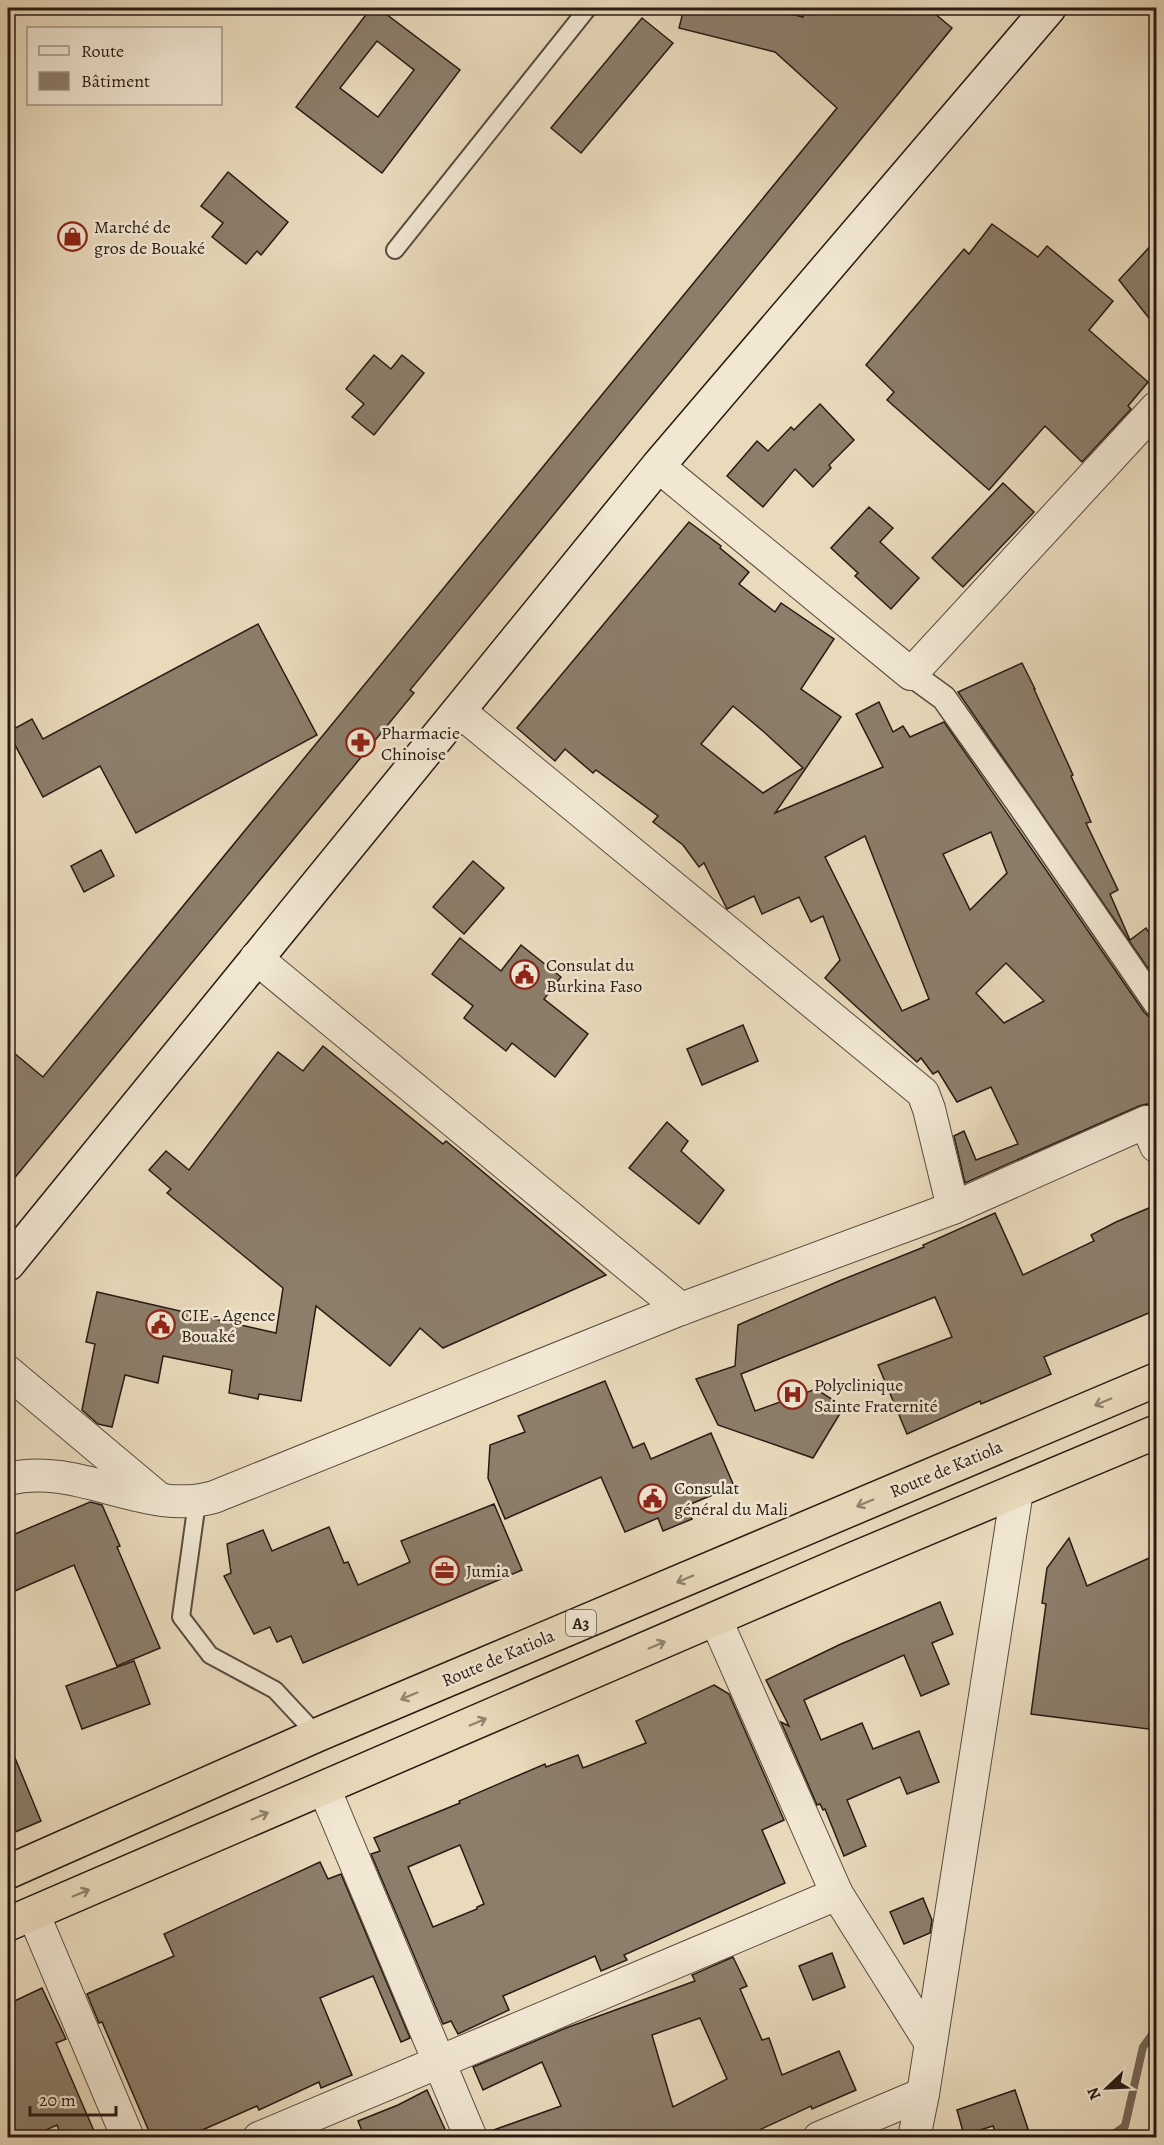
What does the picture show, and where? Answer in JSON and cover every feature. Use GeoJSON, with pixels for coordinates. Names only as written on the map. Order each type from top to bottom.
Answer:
{"type":"FeatureCollection","features":[{"type":"Feature","properties":{"kind":"highway","name":"Route de Katiola"},"geometry":{"type":"LineString","coordinates":[[8,1872],[317,1735],[1156,1380]]}},
{"type":"Feature","properties":{"kind":"highway"},"geometry":{"type":"LineString","coordinates":[[20,1919],[849,1561],[1156,1433]]}},
{"type":"Feature","properties":{"kind":"main road"},"geometry":{"type":"LineString","coordinates":[[8,1264],[658,466],[1049,8]]}},
{"type":"Feature","properties":{"kind":"street"},"geometry":{"type":"LineString","coordinates":[[910,674],[1156,408]]}},
{"type":"Feature","properties":{"kind":"street"},"geometry":{"type":"LineString","coordinates":[[658,466],[910,674],[944,698],[1156,1004]]}},
{"type":"Feature","properties":{"kind":"street"},"geometry":{"type":"LineString","coordinates":[[459,711],[923,1093],[953,1208]]}},
{"type":"Feature","properties":{"kind":"street"},"geometry":{"type":"LineString","coordinates":[[256,958],[681,1309]]}},
{"type":"Feature","properties":{"kind":"street"},"geometry":{"type":"LineString","coordinates":[[8,1479],[32,1475],[53,1476],[160,1499],[197,1502],[225,1493],[681,1309],[953,1208],[1153,1128]]}},
{"type":"Feature","properties":{"kind":"street"},"geometry":{"type":"LineString","coordinates":[[8,1372],[160,1499]]}},
{"type":"Feature","properties":{"kind":"street"},"geometry":{"type":"LineString","coordinates":[[914,2138],[923,2094],[1017,1491]]}},
{"type":"Feature","properties":{"kind":"street"},"geometry":{"type":"LineString","coordinates":[[716,1620],[837,1894],[930,2042]]}},
{"type":"Feature","properties":{"kind":"street"},"geometry":{"type":"LineString","coordinates":[[324,1788],[471,2138]]}},
{"type":"Feature","properties":{"kind":"street"},"geometry":{"type":"LineString","coordinates":[[259,2138],[837,1894]]}},
{"type":"Feature","properties":{"kind":"street"},"geometry":{"type":"LineString","coordinates":[[20,1919],[128,2138]]}},
{"type":"Feature","properties":{"kind":"street"},"geometry":{"type":"LineString","coordinates":[[819,2138],[923,2094]]}},
{"type":"Feature","properties":{"kind":"lane"},"geometry":{"type":"LineString","coordinates":[[395,250],[588,8]]}},
{"type":"Feature","properties":{"kind":"lane"},"geometry":{"type":"LineString","coordinates":[[197,1502],[181,1617],[210,1655],[274,1690],[317,1735]]}},
{"type":"Feature","properties":{"kind":"building"},"geometry":{"type":"Polygon","coordinates":[[[371,8],[378,8],[460,70],[382,173],[296,107],[371,8]],[[377,41],[340,88],[378,117],[414,70],[377,41]]]}},
{"type":"Feature","properties":{"kind":"building"},"geometry":{"type":"Polygon","coordinates":[[[684,8],[767,8],[803,17],[805,8],[928,8],[952,28],[410,690],[414,693],[8,1186],[8,1048],[43,1077],[837,108],[775,52],[679,28],[684,8]]]}},
{"type":"Feature","properties":{"kind":"building"},"geometry":{"type":"Polygon","coordinates":[[[642,18],[673,43],[581,153],[551,128],[642,18]]]}},
{"type":"Feature","properties":{"kind":"building"},"geometry":{"type":"Polygon","coordinates":[[[228,172],[288,222],[261,255],[257,251],[246,264],[212,237],[223,223],[201,206],[228,172]]]}},
{"type":"Feature","properties":{"kind":"building"},"geometry":{"type":"Polygon","coordinates":[[[992,224],[1038,257],[1047,246],[1113,301],[1089,330],[1148,382],[1128,406],[1131,409],[1082,462],[1045,426],[989,490],[887,400],[894,392],[866,365],[964,249],[969,254],[992,224]]]}},
{"type":"Feature","properties":{"kind":"building"},"geometry":{"type":"Polygon","coordinates":[[[1156,240],[1156,327],[1119,280],[1156,240]]]}},
{"type":"Feature","properties":{"kind":"building"},"geometry":{"type":"Polygon","coordinates":[[[374,355],[391,369],[402,355],[424,373],[374,435],[352,417],[364,404],[346,389],[374,355]]]}},
{"type":"Feature","properties":{"kind":"building"},"geometry":{"type":"Polygon","coordinates":[[[820,404],[854,440],[829,465],[831,468],[813,487],[795,469],[763,507],[727,476],[757,441],[768,451],[791,427],[794,430],[820,404]]]}},
{"type":"Feature","properties":{"kind":"building"},"geometry":{"type":"Polygon","coordinates":[[[1003,483],[1034,512],[963,587],[932,558],[1003,483]]]}},
{"type":"Feature","properties":{"kind":"building"},"geometry":{"type":"Polygon","coordinates":[[[869,507],[893,528],[880,542],[919,578],[891,609],[855,576],[858,573],[831,548],[869,507]]]}},
{"type":"Feature","properties":{"kind":"building"},"geometry":{"type":"Polygon","coordinates":[[[689,522],[721,546],[720,548],[749,572],[739,584],[775,612],[781,603],[834,639],[801,689],[841,717],[775,813],[883,767],[856,714],[879,702],[893,732],[903,726],[910,737],[944,722],[1144,1012],[1149,1017],[1156,1018],[1156,1107],[1147,1104],[1139,1106],[965,1183],[954,1136],[964,1131],[976,1160],[1018,1144],[991,1087],[957,1102],[938,1071],[933,1074],[921,1058],[917,1062],[825,978],[840,960],[823,916],[811,922],[799,897],[762,914],[754,896],[727,909],[704,863],[699,867],[683,845],[653,822],[658,816],[596,770],[593,773],[565,749],[555,761],[517,728],[689,522]],[[733,706],[701,744],[763,793],[803,768],[733,706]],[[991,832],[943,854],[970,910],[1007,873],[991,832]],[[865,836],[825,857],[902,1011],[929,999],[865,836]],[[1006,963],[976,993],[1004,1023],[1044,1001],[1006,963]]]}},
{"type":"Feature","properties":{"kind":"building"},"geometry":{"type":"Polygon","coordinates":[[[258,624],[317,735],[136,833],[100,766],[43,797],[8,732],[32,719],[43,739],[258,624]]]}},
{"type":"Feature","properties":{"kind":"building"},"geometry":{"type":"Polygon","coordinates":[[[1022,663],[1073,775],[1071,776],[1091,822],[1086,823],[1118,890],[1110,894],[1130,940],[1146,928],[1156,944],[1156,980],[958,692],[1022,663]]]}},
{"type":"Feature","properties":{"kind":"building"},"geometry":{"type":"Polygon","coordinates":[[[101,850],[114,876],[84,892],[71,866],[101,850]]]}},
{"type":"Feature","properties":{"kind":"building"},"geometry":{"type":"Polygon","coordinates":[[[473,861],[504,888],[464,934],[433,907],[473,861]]]}},
{"type":"Feature","properties":{"kind":"building"},"geometry":{"type":"Polygon","coordinates":[[[460,938],[501,971],[521,945],[561,977],[544,999],[588,1034],[555,1077],[512,1043],[506,1051],[464,1018],[473,1006],[432,974],[460,938]]]}},
{"type":"Feature","properties":{"kind":"building"},"geometry":{"type":"Polygon","coordinates":[[[743,1025],[758,1061],[702,1085],[687,1049],[743,1025]]]}},
{"type":"Feature","properties":{"kind":"building"},"geometry":{"type":"Polygon","coordinates":[[[323,1046],[443,1144],[446,1141],[606,1275],[443,1348],[420,1328],[390,1366],[316,1306],[301,1401],[259,1394],[258,1399],[229,1393],[232,1370],[163,1356],[158,1383],[125,1375],[112,1427],[98,1424],[82,1410],[95,1344],[86,1342],[97,1292],[276,1333],[283,1288],[167,1193],[171,1189],[149,1170],[166,1151],[189,1170],[278,1052],[303,1071],[323,1046]]]}},
{"type":"Feature","properties":{"kind":"building"},"geometry":{"type":"Polygon","coordinates":[[[667,1122],[688,1141],[681,1151],[724,1190],[699,1224],[629,1168],[667,1122]]]}},
{"type":"Feature","properties":{"kind":"building"},"geometry":{"type":"Polygon","coordinates":[[[1156,1205],[1156,1310],[1044,1357],[1051,1374],[981,1404],[980,1401],[907,1434],[878,1365],[952,1337],[935,1297],[741,1374],[755,1411],[816,1389],[844,1407],[813,1458],[718,1425],[696,1379],[735,1366],[738,1325],[924,1247],[923,1245],[995,1213],[1023,1275],[1094,1241],[1091,1235],[1156,1205]]]}},
{"type":"Feature","properties":{"kind":"building"},"geometry":{"type":"Polygon","coordinates":[[[605,1381],[633,1448],[644,1443],[651,1459],[711,1433],[734,1486],[686,1506],[692,1519],[663,1531],[658,1518],[625,1532],[601,1477],[505,1519],[488,1478],[490,1445],[525,1432],[518,1416],[605,1381]]]}},
{"type":"Feature","properties":{"kind":"building"},"geometry":{"type":"Polygon","coordinates":[[[90,1502],[102,1505],[120,1546],[117,1547],[160,1648],[117,1666],[74,1565],[8,1594],[8,1537],[90,1502]]]}},
{"type":"Feature","properties":{"kind":"building"},"geometry":{"type":"Polygon","coordinates":[[[494,1504],[522,1570],[303,1663],[291,1636],[277,1642],[270,1627],[254,1634],[224,1576],[231,1573],[227,1544],[263,1530],[272,1551],[329,1527],[344,1563],[348,1562],[358,1585],[410,1562],[401,1541],[494,1504]]]}},
{"type":"Feature","properties":{"kind":"building"},"geometry":{"type":"Polygon","coordinates":[[[1069,1538],[1087,1586],[1156,1555],[1156,1730],[1031,1714],[1046,1604],[1042,1603],[1047,1568],[1069,1538]]]}},
{"type":"Feature","properties":{"kind":"building"},"geometry":{"type":"Polygon","coordinates":[[[940,1602],[953,1634],[932,1643],[949,1684],[921,1696],[904,1655],[804,1700],[821,1740],[862,1723],[873,1749],[919,1731],[939,1782],[907,1794],[900,1777],[847,1800],[866,1846],[844,1856],[825,1809],[823,1810],[820,1804],[817,1805],[781,1722],[789,1726],[766,1680],[841,1644],[940,1602]]]}},
{"type":"Feature","properties":{"kind":"building"},"geometry":{"type":"Polygon","coordinates":[[[134,1661],[150,1704],[82,1729],[66,1686],[134,1661]]]}},
{"type":"Feature","properties":{"kind":"building"},"geometry":{"type":"Polygon","coordinates":[[[714,1685],[729,1694],[784,1820],[762,1830],[785,1883],[624,1955],[627,1960],[601,1971],[595,1956],[503,1996],[509,2010],[458,2034],[451,2021],[443,2024],[371,1854],[380,1851],[374,1838],[460,1803],[459,1801],[545,1764],[546,1767],[578,1755],[583,1768],[646,1743],[636,1721],[714,1685]],[[460,1845],[408,1867],[433,1927],[484,1904],[460,1845]]]}},
{"type":"Feature","properties":{"kind":"building"},"geometry":{"type":"Polygon","coordinates":[[[8,1741],[41,1821],[8,1835],[8,1741]]]}},
{"type":"Feature","properties":{"kind":"building"},"geometry":{"type":"Polygon","coordinates":[[[320,1862],[328,1879],[341,1874],[410,2038],[401,2042],[373,1976],[320,1998],[352,2075],[321,2088],[319,2082],[259,2110],[257,2106],[200,2131],[203,2138],[152,2138],[102,2022],[99,2023],[87,1994],[174,1956],[164,1934],[320,1862]]]}},
{"type":"Feature","properties":{"kind":"building"},"geometry":{"type":"Polygon","coordinates":[[[923,1898],[932,1920],[930,1933],[904,1944],[890,1912],[923,1898]]]}},
{"type":"Feature","properties":{"kind":"building"},"geometry":{"type":"Polygon","coordinates":[[[832,1953],[845,1987],[813,2000],[799,1966],[832,1953]]]}},
{"type":"Feature","properties":{"kind":"building"},"geometry":{"type":"Polygon","coordinates":[[[733,1957],[747,1986],[740,1989],[762,2040],[769,2038],[782,2075],[839,2051],[856,2090],[812,2109],[811,2106],[742,2138],[489,2138],[488,2132],[561,2106],[542,2062],[483,2090],[473,2067],[566,2028],[695,1981],[692,1975],[733,1957]],[[700,2018],[652,2035],[673,2107],[727,2079],[700,2018]]]}},
{"type":"Feature","properties":{"kind":"building"},"geometry":{"type":"Polygon","coordinates":[[[42,1988],[66,2039],[56,2043],[97,2138],[62,2138],[57,2125],[28,2138],[8,2138],[8,2004],[42,1988]]]}},
{"type":"Feature","properties":{"kind":"building"},"geometry":{"type":"Polygon","coordinates":[[[427,2090],[449,2138],[365,2138],[358,2121],[427,2090]]]}},
{"type":"Feature","properties":{"kind":"building"},"geometry":{"type":"Polygon","coordinates":[[[1015,2090],[1029,2132],[1013,2138],[997,2138],[993,2126],[964,2135],[957,2110],[1015,2090]]]}},
{"type":"Feature","properties":{"kind":"waterway"},"geometry":{"type":"LineString","coordinates":[[1108,2138],[1125,2126],[1143,2047],[1156,2029]]}},
{"type":"Feature","properties":{"kind":"place","name":"Marché de gros de Bouaké"},"geometry":{"type":"Point","coordinates":[73,237]}},
{"type":"Feature","properties":{"kind":"place","name":"Pharmacie Chinoise"},"geometry":{"type":"Point","coordinates":[360,743]}},
{"type":"Feature","properties":{"kind":"place","name":"Consulat du Burkina Faso"},"geometry":{"type":"Point","coordinates":[525,975]}},
{"type":"Feature","properties":{"kind":"place","name":"CIE - Agence Bouaké"},"geometry":{"type":"Point","coordinates":[160,1325]}},
{"type":"Feature","properties":{"kind":"place","name":"Polyclinique Sainte Fraternité"},"geometry":{"type":"Point","coordinates":[793,1395]}},
{"type":"Feature","properties":{"kind":"place","name":"Consulat général du Mali"},"geometry":{"type":"Point","coordinates":[653,1498]}},
{"type":"Feature","properties":{"kind":"place","name":"Jumia"},"geometry":{"type":"Point","coordinates":[445,1571]}}]}
